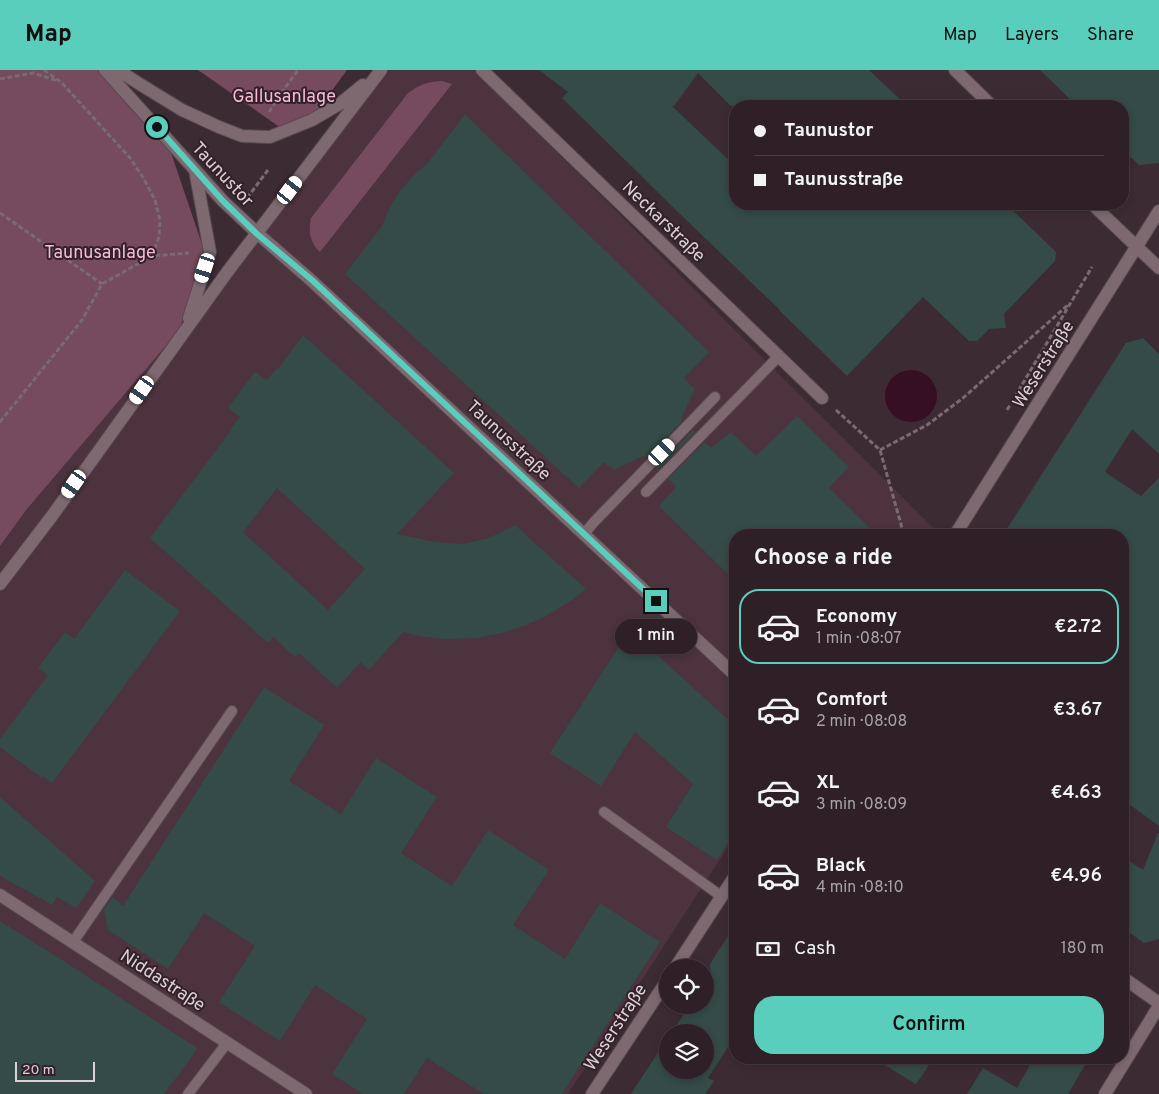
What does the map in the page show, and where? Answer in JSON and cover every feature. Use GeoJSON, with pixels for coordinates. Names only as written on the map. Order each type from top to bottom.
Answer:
{"type":"FeatureCollection","features":[{"type":"Feature","properties":{"kind":"main road","name":"Taunustor"},"geometry":{"type":"LineString","coordinates":[[105,70],[223,201],[257,234]]}},
{"type":"Feature","properties":{"kind":"main road"},"geometry":{"type":"LineString","coordinates":[[118,70],[182,110],[219,127],[242,136],[270,137],[312,120],[341,103],[380,71]]}},
{"type":"Feature","properties":{"kind":"main road","name":"Neckarstraße"},"geometry":{"type":"LineString","coordinates":[[482,70],[822,398]]}},
{"type":"Feature","properties":{"kind":"main road"},"geometry":{"type":"LineString","coordinates":[[955,70],[986,100]]}},
{"type":"Feature","properties":{"kind":"main road"},"geometry":{"type":"LineString","coordinates":[[0,584],[52,516],[224,276],[380,71]]}},
{"type":"Feature","properties":{"kind":"main road"},"geometry":{"type":"LineString","coordinates":[[185,330],[210,252],[195,170]]}},
{"type":"Feature","properties":{"kind":"main road"},"geometry":{"type":"LineString","coordinates":[[1098,210],[1159,268]]}},
{"type":"Feature","properties":{"kind":"main road","name":"Weserstraße"},"geometry":{"type":"LineString","coordinates":[[959,529],[1159,211]]}},
{"type":"Feature","properties":{"kind":"main road","name":"Taunusstraße"},"geometry":{"type":"LineString","coordinates":[[257,234],[312,280],[729,669]]}},
{"type":"Feature","properties":{"kind":"main road"},"geometry":{"type":"LineString","coordinates":[[681,959],[729,885]]}},
{"type":"Feature","properties":{"kind":"main road","name":"Niddastraße"},"geometry":{"type":"LineString","coordinates":[[0,895],[306,1094]]}},
{"type":"Feature","properties":{"kind":"main road"},"geometry":{"type":"LineString","coordinates":[[1129,982],[1159,1004],[1129,1054]]}},
{"type":"Feature","properties":{"kind":"main road","name":"Weserstraße"},"geometry":{"type":"LineString","coordinates":[[592,1094],[659,993]]}},
{"type":"Feature","properties":{"kind":"main road"},"geometry":{"type":"LineString","coordinates":[[1105,1094],[1123,1064]]}},
{"type":"Feature","properties":{"kind":"lane"},"geometry":{"type":"LineString","coordinates":[[646,492],[779,356]]}},
{"type":"Feature","properties":{"kind":"lane"},"geometry":{"type":"LineString","coordinates":[[584,534],[715,396]]}},
{"type":"Feature","properties":{"kind":"lane"},"geometry":{"type":"LineString","coordinates":[[73,942],[232,712]]}},
{"type":"Feature","properties":{"kind":"lane"},"geometry":{"type":"LineString","coordinates":[[604,812],[722,896]]}},
{"type":"Feature","properties":{"kind":"lane"},"geometry":{"type":"LineString","coordinates":[[188,1094],[227,1043]]}},
{"type":"Feature","properties":{"kind":"path"},"geometry":{"type":"LineString","coordinates":[[44,70],[61,82],[130,158],[144,179],[155,200],[160,220],[159,238],[152,256]]}},
{"type":"Feature","properties":{"kind":"path"},"geometry":{"type":"LineString","coordinates":[[269,112],[298,70]]}},
{"type":"Feature","properties":{"kind":"path"},"geometry":{"type":"LineString","coordinates":[[0,79],[33,73],[61,82]]}},
{"type":"Feature","properties":{"kind":"path"},"geometry":{"type":"LineString","coordinates":[[245,200],[268,170]]}},
{"type":"Feature","properties":{"kind":"path"},"geometry":{"type":"LineString","coordinates":[[0,213],[102,284]]}},
{"type":"Feature","properties":{"kind":"path"},"geometry":{"type":"LineString","coordinates":[[0,422],[82,320],[102,284],[152,256],[191,253]]}},
{"type":"Feature","properties":{"kind":"path"},"geometry":{"type":"LineString","coordinates":[[1003,418],[1092,267]]}},
{"type":"Feature","properties":{"kind":"path"},"geometry":{"type":"LineString","coordinates":[[880,450],[927,425],[963,398],[1072,302]]}},
{"type":"Feature","properties":{"kind":"path"},"geometry":{"type":"LineString","coordinates":[[822,398],[880,450],[902,529]]}},
{"type":"Feature","properties":{"kind":"shaded area"},"geometry":{"type":"Polygon","coordinates":[[[383,70],[475,70],[934,529],[729,529],[729,845],[568,1094],[0,1094],[0,546],[27,509],[180,329],[383,70]]]}},
{"type":"Feature","properties":{"kind":"shaded area"},"geometry":{"type":"Polygon","coordinates":[[[906,370],[916,370],[925,374],[933,382],[937,396],[933,410],[925,418],[916,422],[906,422],[897,418],[889,410],[885,401],[885,391],[889,382],[897,374],[906,370]]]}},
{"type":"Feature","properties":{"kind":"green space","name":"Taunusanlage"},"geometry":{"type":"Polygon","coordinates":[[[0,70],[105,70],[167,141],[204,250],[180,329],[27,509],[0,546],[0,70]]]}},
{"type":"Feature","properties":{"kind":"green space","name":"Gallusanlage"},"geometry":{"type":"Polygon","coordinates":[[[198,70],[347,70],[316,112],[281,128],[198,70]]]}},
{"type":"Feature","properties":{"kind":"green space"},"geometry":{"type":"Polygon","coordinates":[[[442,81],[452,84],[320,252],[314,245],[311,237],[311,218],[408,93],[424,84],[442,81]]]}},
{"type":"Feature","properties":{"kind":"building"},"geometry":{"type":"Polygon","coordinates":[[[539,70],[869,70],[901,100],[729,100],[729,104],[698,73],[674,106],[672,106],[729,160],[729,210],[1012,210],[1056,252],[1055,261],[1004,314],[1006,328],[989,329],[977,341],[969,341],[923,297],[847,376],[562,98],[568,92],[539,70]]]}},
{"type":"Feature","properties":{"kind":"building"},"geometry":{"type":"Polygon","coordinates":[[[1040,70],[1159,70],[1159,163],[1139,165],[1129,156],[1129,100],[1071,100],[1040,70]]]}},
{"type":"Feature","properties":{"kind":"building"},"geometry":{"type":"Polygon","coordinates":[[[465,114],[709,352],[684,378],[695,389],[681,419],[683,420],[646,458],[644,456],[614,470],[604,462],[579,488],[345,274],[382,226],[399,192],[427,164],[465,114]]]}},
{"type":"Feature","properties":{"kind":"building"},"geometry":{"type":"Polygon","coordinates":[[[303,335],[454,473],[397,534],[435,542],[463,544],[489,538],[515,525],[586,589],[544,617],[502,633],[476,638],[443,639],[403,632],[369,670],[361,662],[337,688],[299,653],[295,657],[273,637],[268,643],[150,538],[240,417],[228,408],[239,393],[255,372],[267,380],[277,370],[303,335]],[[277,488],[243,532],[328,610],[365,569],[277,488]]]}},
{"type":"Feature","properties":{"kind":"building"},"geometry":{"type":"Polygon","coordinates":[[[1143,338],[1159,354],[1159,454],[1132,429],[1105,472],[1141,496],[1159,478],[1159,826],[1129,804],[1129,529],[1007,529],[1126,343],[1143,338]]]}},
{"type":"Feature","properties":{"kind":"building"},"geometry":{"type":"Polygon","coordinates":[[[797,416],[849,467],[829,488],[871,529],[729,529],[729,575],[659,506],[676,487],[668,479],[705,442],[711,448],[731,432],[756,456],[797,416]]]}},
{"type":"Feature","properties":{"kind":"building"},"geometry":{"type":"Polygon","coordinates":[[[693,430],[695,432],[658,470],[656,468],[693,430]]]}},
{"type":"Feature","properties":{"kind":"building"},"geometry":{"type":"Polygon","coordinates":[[[125,570],[180,611],[52,783],[42,776],[42,778],[0,747],[0,739],[48,675],[38,668],[65,632],[74,639],[125,570]]]}},
{"type":"Feature","properties":{"kind":"building"},"geometry":{"type":"Polygon","coordinates":[[[630,630],[729,721],[729,841],[717,860],[666,827],[693,784],[635,732],[601,786],[550,753],[630,630]]]}},
{"type":"Feature","properties":{"kind":"building"},"geometry":{"type":"Polygon","coordinates":[[[264,687],[324,725],[289,781],[341,814],[376,758],[437,797],[401,853],[452,886],[488,830],[549,870],[513,925],[565,959],[600,903],[660,942],[562,1094],[484,1094],[427,1058],[404,1094],[363,1094],[332,1074],[367,1019],[315,985],[280,1041],[219,1002],[255,946],[204,913],[168,969],[108,930],[104,909],[113,897],[123,906],[264,687]]]}},
{"type":"Feature","properties":{"kind":"building"},"geometry":{"type":"Polygon","coordinates":[[[0,797],[95,881],[76,908],[57,897],[52,905],[0,876],[0,797]]]}},
{"type":"Feature","properties":{"kind":"building"},"geometry":{"type":"Polygon","coordinates":[[[1159,833],[1159,939],[1144,943],[1129,932],[1129,861],[1143,870],[1159,833]]]}},
{"type":"Feature","properties":{"kind":"building"},"geometry":{"type":"Polygon","coordinates":[[[0,921],[197,1048],[164,1094],[0,1094],[0,921]]]}},
{"type":"Feature","properties":{"kind":"building"},"geometry":{"type":"Polygon","coordinates":[[[729,934],[729,1045],[714,1069],[714,1024],[677,1024],[684,1014],[714,1014],[713,959],[729,934]]]}},
{"type":"Feature","properties":{"kind":"building"},"geometry":{"type":"Polygon","coordinates":[[[659,1051],[659,1079],[710,1079],[714,1081],[705,1094],[631,1094],[659,1051]]]}},
{"type":"Feature","properties":{"kind":"building"},"geometry":{"type":"Polygon","coordinates":[[[883,1064],[930,1064],[916,1084],[883,1064]]]}},
{"type":"Feature","properties":{"kind":"building"},"geometry":{"type":"Polygon","coordinates":[[[1031,1064],[1086,1064],[1068,1094],[967,1094],[983,1068],[1017,1088],[1031,1064]]]}},
{"type":"Feature","properties":{"kind":"route"},"geometry":{"type":"LineString","coordinates":[[157,127],[223,201],[257,234],[312,280],[656,601]]}}]}
